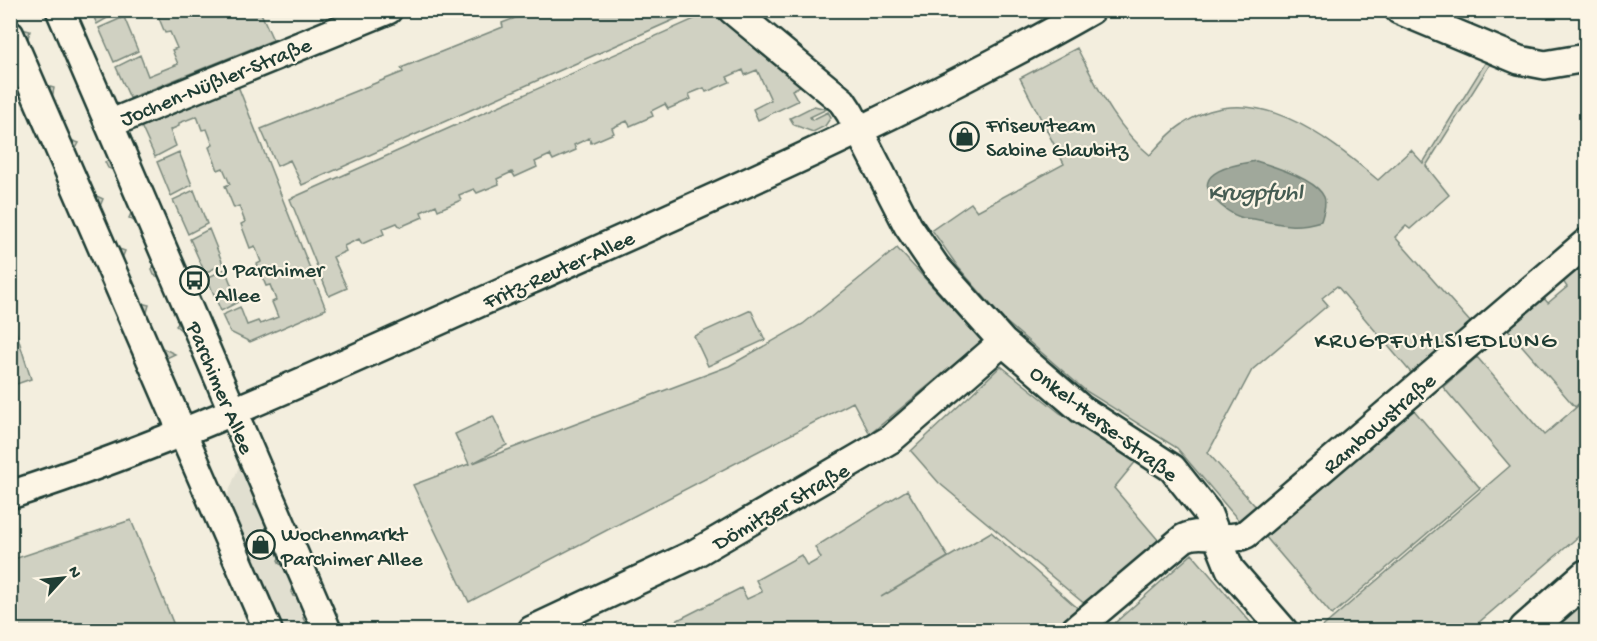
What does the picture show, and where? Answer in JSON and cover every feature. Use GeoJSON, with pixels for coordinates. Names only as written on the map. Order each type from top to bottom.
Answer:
{"type":"FeatureCollection","features":[{"type":"Feature","properties":{"kind":"main road"},"geometry":{"type":"LineString","coordinates":[[1526,630],[1587,577]]}},
{"type":"Feature","properties":{"kind":"street","name":"Parchimer Allee"},"geometry":{"type":"LineString","coordinates":[[60,10],[327,630]]}},
{"type":"Feature","properties":{"kind":"street","name":"Jochen-Nüßler-Straße"},"geometry":{"type":"LineString","coordinates":[[109,124],[388,10]]}},
{"type":"Feature","properties":{"kind":"street","name":"Onkel-Herse-Straße"},"geometry":{"type":"LineString","coordinates":[[732,10],[842,101],[908,226],[936,267],[1003,342],[1084,412],[1158,456],[1172,468],[1201,502],[1230,569],[1283,630]]}},
{"type":"Feature","properties":{"kind":"street","name":"Fritz-Reuter-Allee"},"geometry":{"type":"LineString","coordinates":[[10,495],[183,434],[739,188],[1033,43],[1091,10]]}},
{"type":"Feature","properties":{"kind":"street"},"geometry":{"type":"LineString","coordinates":[[1399,10],[1519,60],[1545,64],[1587,58]]}},
{"type":"Feature","properties":{"kind":"street"},"geometry":{"type":"LineString","coordinates":[[10,35],[268,630]]}},
{"type":"Feature","properties":{"kind":"street","name":"Rambowstraße"},"geometry":{"type":"LineString","coordinates":[[1076,630],[1184,538],[1206,533],[1231,540],[1246,534],[1587,243]]}},
{"type":"Feature","properties":{"kind":"street","name":"Dömitzer Straße"},"geometry":{"type":"LineString","coordinates":[[532,630],[694,554],[891,439],[1003,342]]}},
{"type":"Feature","properties":{"kind":"shaded area"},"geometry":{"type":"Polygon","coordinates":[[[91,10],[121,10],[97,24],[91,11],[91,10]]]}},
{"type":"Feature","properties":{"kind":"shaded area"},"geometry":{"type":"Polygon","coordinates":[[[677,10],[680,17],[302,185],[290,160],[277,166],[261,129],[403,72],[401,68],[503,27],[502,23],[533,11],[677,10]]]}},
{"type":"Feature","properties":{"kind":"shaded area"},"geometry":{"type":"Polygon","coordinates":[[[10,11],[18,28],[30,31],[26,45],[43,85],[54,88],[51,103],[67,139],[79,143],[71,157],[11,17],[10,11]]]}},
{"type":"Feature","properties":{"kind":"shaded area"},"geometry":{"type":"Polygon","coordinates":[[[156,11],[260,11],[273,40],[130,98],[116,67],[140,55],[148,76],[178,64],[172,50],[177,48],[170,32],[165,33],[156,11]]]}},
{"type":"Feature","properties":{"kind":"shaded area"},"geometry":{"type":"Polygon","coordinates":[[[712,11],[804,84],[792,90],[798,101],[758,120],[753,109],[771,100],[757,70],[745,75],[743,70],[727,77],[730,82],[706,92],[704,88],[689,94],[691,99],[668,109],[665,104],[651,111],[653,116],[630,126],[627,121],[612,128],[614,133],[591,143],[589,138],[574,145],[576,150],[553,160],[550,155],[535,162],[537,167],[515,177],[512,172],[497,179],[499,184],[477,193],[474,189],[459,195],[461,200],[438,210],[436,205],[421,212],[423,217],[400,227],[397,223],[382,229],[384,234],[362,244],[359,239],[344,246],[346,251],[333,257],[347,288],[329,296],[290,199],[712,11]]]}},
{"type":"Feature","properties":{"kind":"shaded area"},"geometry":{"type":"Polygon","coordinates":[[[124,17],[138,51],[114,62],[99,28],[124,17]]]}},
{"type":"Feature","properties":{"kind":"shaded area"},"geometry":{"type":"Polygon","coordinates":[[[1077,48],[1117,119],[1150,155],[1178,127],[1209,111],[1236,107],[1262,109],[1287,118],[1312,131],[1378,180],[1411,150],[1423,163],[1487,60],[1491,63],[1426,166],[1449,195],[1410,229],[1406,226],[1395,237],[1471,323],[1412,374],[1337,286],[1322,298],[1328,305],[1252,370],[1208,453],[1257,508],[1240,522],[1177,448],[1086,391],[1005,321],[958,267],[932,230],[971,203],[977,211],[1064,164],[1020,78],[1077,48]]]}},
{"type":"Feature","properties":{"kind":"shaded area"},"geometry":{"type":"Polygon","coordinates":[[[238,86],[326,309],[250,342],[230,332],[222,315],[240,307],[247,325],[258,321],[260,324],[278,317],[272,302],[276,300],[270,285],[266,286],[257,264],[261,262],[255,246],[250,248],[241,224],[245,222],[239,206],[234,208],[225,186],[230,184],[223,168],[218,170],[209,147],[213,145],[207,129],[202,130],[197,116],[179,123],[179,126],[170,130],[176,146],[155,157],[141,126],[238,86]]]}},
{"type":"Feature","properties":{"kind":"shaded area"},"geometry":{"type":"Polygon","coordinates":[[[814,106],[827,109],[810,117],[812,120],[828,112],[831,117],[825,126],[813,132],[794,125],[790,118],[814,106]]]}},
{"type":"Feature","properties":{"kind":"shaded area"},"geometry":{"type":"Polygon","coordinates":[[[179,152],[192,185],[171,196],[157,162],[179,152]]]}},
{"type":"Feature","properties":{"kind":"shaded area"},"geometry":{"type":"Polygon","coordinates":[[[115,158],[188,336],[176,326],[180,321],[162,278],[154,275],[152,270],[155,262],[139,224],[129,218],[133,209],[116,171],[108,168],[105,162],[115,158]]]}},
{"type":"Feature","properties":{"kind":"shaded area"},"geometry":{"type":"Polygon","coordinates":[[[77,164],[90,193],[103,199],[98,211],[113,247],[125,251],[120,263],[137,302],[149,305],[145,319],[156,345],[175,354],[162,360],[176,392],[74,165],[77,164]]]}},
{"type":"Feature","properties":{"kind":"shaded area"},"geometry":{"type":"Polygon","coordinates":[[[194,190],[207,224],[188,234],[173,200],[194,190]]]}},
{"type":"Feature","properties":{"kind":"shaded area"},"geometry":{"type":"Polygon","coordinates":[[[209,229],[223,264],[205,273],[190,239],[209,229]]]}},
{"type":"Feature","properties":{"kind":"shaded area"},"geometry":{"type":"Polygon","coordinates":[[[897,248],[982,341],[870,434],[853,402],[469,602],[413,485],[469,464],[455,434],[493,416],[507,445],[473,463],[729,366],[803,324],[897,248]]]}},
{"type":"Feature","properties":{"kind":"shaded area"},"geometry":{"type":"Polygon","coordinates":[[[1586,258],[1586,397],[1575,407],[1505,326],[1541,295],[1548,303],[1567,287],[1561,278],[1586,258]]]}},
{"type":"Feature","properties":{"kind":"shaded area"},"geometry":{"type":"Polygon","coordinates":[[[225,269],[238,302],[221,311],[207,278],[225,269]]]}},
{"type":"Feature","properties":{"kind":"shaded area"},"geometry":{"type":"Polygon","coordinates":[[[751,310],[765,340],[708,366],[694,336],[751,310]]]}},
{"type":"Feature","properties":{"kind":"shaded area"},"geometry":{"type":"Polygon","coordinates":[[[14,325],[31,379],[11,386],[11,327],[14,325]]]}},
{"type":"Feature","properties":{"kind":"shaded area"},"geometry":{"type":"Polygon","coordinates":[[[1477,357],[1544,435],[1586,399],[1586,530],[1470,630],[1319,630],[1510,466],[1443,387],[1477,357]]]}},
{"type":"Feature","properties":{"kind":"shaded area"},"geometry":{"type":"Polygon","coordinates":[[[1001,366],[1060,413],[1137,460],[1114,488],[1159,541],[1086,605],[939,483],[911,451],[1001,366]]]}},
{"type":"Feature","properties":{"kind":"shaded area"},"geometry":{"type":"Polygon","coordinates":[[[1413,409],[1480,488],[1332,615],[1265,536],[1413,409]]]}},
{"type":"Feature","properties":{"kind":"shaded area","name":"Wochenmarkt Parchimer Allee"},"geometry":{"type":"Polygon","coordinates":[[[243,456],[296,586],[292,591],[293,596],[301,598],[315,630],[278,630],[224,504],[243,456]]]}},
{"type":"Feature","properties":{"kind":"shaded area"},"geometry":{"type":"Polygon","coordinates":[[[907,490],[948,557],[881,597],[991,532],[1082,612],[1058,630],[658,630],[741,588],[747,599],[762,592],[756,580],[801,555],[807,566],[821,558],[815,547],[907,490]]]}},
{"type":"Feature","properties":{"kind":"shaded area"},"geometry":{"type":"Polygon","coordinates":[[[259,493],[319,630],[315,630],[312,623],[305,622],[303,618],[307,611],[301,598],[293,596],[291,592],[296,586],[287,566],[280,564],[278,560],[282,553],[275,537],[267,535],[265,530],[269,524],[263,511],[254,505],[259,493]]]}},
{"type":"Feature","properties":{"kind":"shaded area"},"geometry":{"type":"Polygon","coordinates":[[[131,520],[176,630],[11,630],[11,560],[131,520]]]}},
{"type":"Feature","properties":{"kind":"shaded area"},"geometry":{"type":"Polygon","coordinates":[[[1192,554],[1257,630],[1107,630],[1192,554]]]}},
{"type":"Feature","properties":{"kind":"shaded area"},"geometry":{"type":"Polygon","coordinates":[[[1586,592],[1586,625],[1580,630],[1542,630],[1586,592]]]}},
{"type":"Feature","properties":{"kind":"water","name":"Krugpfuhl"},"geometry":{"type":"Polygon","coordinates":[[[1256,161],[1294,174],[1320,191],[1325,203],[1321,221],[1295,225],[1243,218],[1229,212],[1214,199],[1208,189],[1208,182],[1212,175],[1228,167],[1256,161]]]}},
{"type":"Feature","properties":{"kind":"place","name":"Friseurteam Sabine Glaubitz"},"geometry":{"type":"Point","coordinates":[965,136]}},
{"type":"Feature","properties":{"kind":"place","name":"U Parchimer Allee"},"geometry":{"type":"Point","coordinates":[194,281]}},
{"type":"Feature","properties":{"kind":"place","name":"Wochenmarkt Parchimer Allee"},"geometry":{"type":"Point","coordinates":[260,545]}},
{"type":"Feature","properties":{"kind":"district","name":"KRUGPFUHLSIEDLUNG"},"geometry":{"type":"Point","coordinates":[1436,339]}}]}
